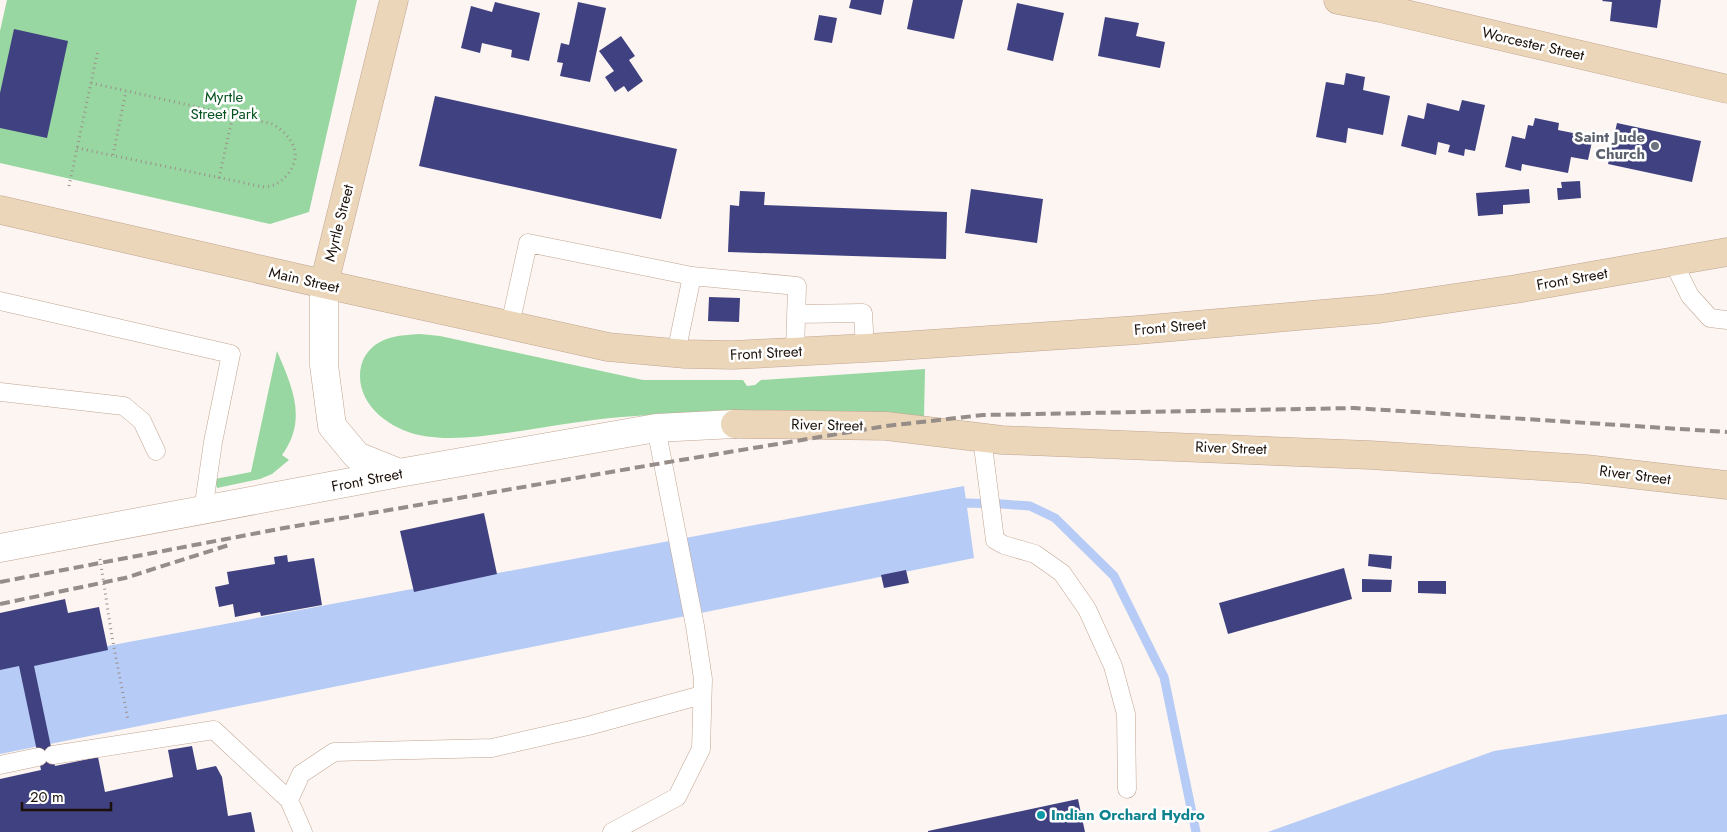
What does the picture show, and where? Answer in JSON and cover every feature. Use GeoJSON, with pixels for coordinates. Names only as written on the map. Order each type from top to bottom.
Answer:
{"type":"FeatureCollection","features":[{"type":"Feature","properties":{"kind":"main road","name":"Myrtle Street"},"geometry":{"type":"LineString","coordinates":[[324,284],[394,0]]}},
{"type":"Feature","properties":{"kind":"main road","name":"Worcester Street"},"geometry":{"type":"LineString","coordinates":[[1338,0],[1381,4],[1727,89]]}},
{"type":"Feature","properties":{"kind":"main road","name":"Main Street"},"geometry":{"type":"LineString","coordinates":[[0,210],[608,347]]}},
{"type":"Feature","properties":{"kind":"main road","name":"Front Street"},"geometry":{"type":"LineString","coordinates":[[608,347],[676,353],[733,355],[1138,330],[1379,309],[1516,289],[1727,252]]}},
{"type":"Feature","properties":{"kind":"main road","name":"River Street"},"geometry":{"type":"LineString","coordinates":[[735,424],[886,426],[982,438],[1370,454],[1586,469],[1727,485]]}},
{"type":"Feature","properties":{"kind":"street","name":"Myrtle Street"},"geometry":{"type":"LineString","coordinates":[[324,284],[324,365],[332,426],[357,456],[399,474]]}},
{"type":"Feature","properties":{"kind":"street","name":"Front Street"},"geometry":{"type":"LineString","coordinates":[[0,548],[656,428],[735,424]]}},
{"type":"Feature","properties":{"kind":"lane"},"geometry":{"type":"LineString","coordinates":[[510,325],[528,242],[692,276],[797,286],[795,351]]}},
{"type":"Feature","properties":{"kind":"lane"},"geometry":{"type":"LineString","coordinates":[[1673,262],[1690,296],[1710,318],[1727,320]]}},
{"type":"Feature","properties":{"kind":"lane"},"geometry":{"type":"LineString","coordinates":[[676,353],[692,276]]}},
{"type":"Feature","properties":{"kind":"lane"},"geometry":{"type":"LineString","coordinates":[[0,301],[231,354],[213,442],[203,511]]}},
{"type":"Feature","properties":{"kind":"lane"},"geometry":{"type":"LineString","coordinates":[[796,314],[863,312],[865,348]]}},
{"type":"Feature","properties":{"kind":"lane"},"geometry":{"type":"LineString","coordinates":[[0,392],[124,406],[142,421],[156,451]]}},
{"type":"Feature","properties":{"kind":"lane"},"geometry":{"type":"LineString","coordinates":[[612,832],[677,797],[701,749],[703,679],[695,626],[656,428]]}},
{"type":"Feature","properties":{"kind":"lane"},"geometry":{"type":"LineString","coordinates":[[982,438],[995,540],[1004,545],[1035,554],[1062,573],[1087,608],[1113,666],[1126,714],[1127,789]]}},
{"type":"Feature","properties":{"kind":"lane"},"geometry":{"type":"LineString","coordinates":[[289,800],[301,774],[334,752],[492,748],[588,726],[702,695]]}},
{"type":"Feature","properties":{"kind":"lane"},"geometry":{"type":"LineString","coordinates":[[0,765],[45,756],[214,730],[289,800],[303,832]]}},
{"type":"Feature","properties":{"kind":"path"},"geometry":{"type":"LineString","coordinates":[[69,186],[98,50]]}},
{"type":"Feature","properties":{"kind":"path"},"geometry":{"type":"LineString","coordinates":[[77,148],[264,187],[273,186],[284,179],[292,168],[296,156],[292,142],[285,132],[273,124],[91,84]]}},
{"type":"Feature","properties":{"kind":"path"},"geometry":{"type":"LineString","coordinates":[[113,156],[126,91]]}},
{"type":"Feature","properties":{"kind":"path"},"geometry":{"type":"LineString","coordinates":[[219,178],[233,115]]}},
{"type":"Feature","properties":{"kind":"path"},"geometry":{"type":"LineString","coordinates":[[96,531],[112,637],[129,725]]}},
{"type":"Feature","properties":{"kind":"green space","name":"Myrtle Street Park"},"geometry":{"type":"Polygon","coordinates":[[[7,0],[357,0],[309,212],[270,224],[0,163],[0,31],[7,0]]]}},
{"type":"Feature","properties":{"kind":"green space"},"geometry":{"type":"Polygon","coordinates":[[[420,334],[440,336],[643,380],[743,380],[747,386],[755,385],[761,380],[925,369],[924,418],[805,411],[726,411],[607,418],[473,437],[430,437],[408,432],[388,422],[371,407],[361,387],[360,371],[363,360],[375,345],[395,337],[420,334]]]}},
{"type":"Feature","properties":{"kind":"green space"},"geometry":{"type":"Polygon","coordinates":[[[277,351],[288,377],[295,403],[294,429],[290,442],[282,455],[289,460],[272,474],[260,479],[217,488],[215,479],[251,472],[277,351]]]}},
{"type":"Feature","properties":{"kind":"water"},"geometry":{"type":"Polygon","coordinates":[[[964,486],[974,558],[0,754],[0,666],[964,486]]]}},
{"type":"Feature","properties":{"kind":"water"},"geometry":{"type":"Polygon","coordinates":[[[1727,714],[1727,832],[1268,832],[1494,751],[1727,714]]]}},
{"type":"Feature","properties":{"kind":"building"},"geometry":{"type":"Polygon","coordinates":[[[851,0],[884,0],[881,15],[849,8],[851,0]]]}},
{"type":"Feature","properties":{"kind":"building"},"geometry":{"type":"Polygon","coordinates":[[[913,0],[963,0],[954,39],[907,29],[913,0]]]}},
{"type":"Feature","properties":{"kind":"building"},"geometry":{"type":"Polygon","coordinates":[[[1603,0],[1661,0],[1657,28],[1610,21],[1612,2],[1603,0]]]}},
{"type":"Feature","properties":{"kind":"building"},"geometry":{"type":"Polygon","coordinates":[[[495,2],[540,13],[529,61],[511,57],[512,50],[482,43],[480,53],[461,48],[471,6],[492,12],[495,2]]]}},
{"type":"Feature","properties":{"kind":"building"},"geometry":{"type":"Polygon","coordinates":[[[578,2],[606,8],[590,82],[560,76],[563,63],[557,62],[561,43],[569,45],[578,2]]]}},
{"type":"Feature","properties":{"kind":"building"},"geometry":{"type":"Polygon","coordinates":[[[1017,3],[1064,13],[1053,61],[1007,50],[1017,3]]]}},
{"type":"Feature","properties":{"kind":"building"},"geometry":{"type":"Polygon","coordinates":[[[819,15],[837,18],[832,43],[814,40],[819,15]]]}},
{"type":"Feature","properties":{"kind":"building"},"geometry":{"type":"Polygon","coordinates":[[[1105,17],[1139,23],[1136,36],[1165,42],[1160,68],[1098,56],[1105,17]]]}},
{"type":"Feature","properties":{"kind":"building"},"geometry":{"type":"Polygon","coordinates":[[[14,29],[68,41],[47,138],[0,128],[0,93],[14,29]]]}},
{"type":"Feature","properties":{"kind":"building"},"geometry":{"type":"Polygon","coordinates":[[[621,36],[635,56],[629,60],[643,81],[628,92],[624,86],[615,92],[605,77],[614,71],[599,51],[621,36]]]}},
{"type":"Feature","properties":{"kind":"building"},"geometry":{"type":"Polygon","coordinates":[[[1346,73],[1365,77],[1363,90],[1390,96],[1383,135],[1348,128],[1346,143],[1316,137],[1326,82],[1344,85],[1346,73]]]}},
{"type":"Feature","properties":{"kind":"building"},"geometry":{"type":"Polygon","coordinates":[[[435,96],[677,149],[661,219],[419,166],[435,96]]]}},
{"type":"Feature","properties":{"kind":"building"},"geometry":{"type":"Polygon","coordinates":[[[1462,100],[1485,105],[1475,151],[1465,149],[1464,156],[1448,152],[1450,145],[1438,142],[1436,155],[1401,146],[1408,115],[1424,119],[1427,103],[1459,111],[1462,100]]]}},
{"type":"Feature","properties":{"kind":"building"},"geometry":{"type":"Polygon","coordinates":[[[1535,118],[1559,123],[1558,130],[1593,137],[1588,160],[1571,157],[1568,173],[1522,164],[1521,171],[1505,167],[1512,136],[1525,139],[1528,125],[1533,126],[1535,118]]]}},
{"type":"Feature","properties":{"kind":"building"},"geometry":{"type":"Polygon","coordinates":[[[1617,123],[1701,141],[1692,182],[1608,164],[1617,123]]]}},
{"type":"Feature","properties":{"kind":"building"},"geometry":{"type":"Polygon","coordinates":[[[1580,181],[1581,198],[1558,200],[1557,188],[1562,188],[1561,182],[1580,181]]]}},
{"type":"Feature","properties":{"kind":"building"},"geometry":{"type":"Polygon","coordinates":[[[971,189],[1043,199],[1037,243],[965,233],[971,189]]]}},
{"type":"Feature","properties":{"kind":"building"},"geometry":{"type":"Polygon","coordinates":[[[1529,189],[1530,203],[1503,205],[1503,214],[1478,216],[1476,193],[1529,189]]]}},
{"type":"Feature","properties":{"kind":"building"},"geometry":{"type":"Polygon","coordinates":[[[740,191],[765,192],[764,205],[947,212],[946,259],[728,252],[730,205],[739,206],[740,191]]]}},
{"type":"Feature","properties":{"kind":"building"},"geometry":{"type":"Polygon","coordinates":[[[709,297],[740,298],[739,322],[708,321],[709,297]]]}},
{"type":"Feature","properties":{"kind":"building"},"geometry":{"type":"Polygon","coordinates":[[[484,513],[497,574],[414,592],[400,531],[484,513]]]}},
{"type":"Feature","properties":{"kind":"building"},"geometry":{"type":"Polygon","coordinates":[[[1369,554],[1392,556],[1391,569],[1368,566],[1369,554]]]}},
{"type":"Feature","properties":{"kind":"building"},"geometry":{"type":"Polygon","coordinates":[[[287,555],[288,562],[314,558],[322,605],[261,616],[260,612],[235,617],[233,604],[219,607],[215,587],[229,584],[227,572],[275,564],[274,557],[287,555]]]}},
{"type":"Feature","properties":{"kind":"building"},"geometry":{"type":"Polygon","coordinates":[[[1344,568],[1352,599],[1228,634],[1219,603],[1344,568]]]}},
{"type":"Feature","properties":{"kind":"building"},"geometry":{"type":"Polygon","coordinates":[[[906,570],[909,583],[884,588],[881,575],[906,570]]]}},
{"type":"Feature","properties":{"kind":"building"},"geometry":{"type":"Polygon","coordinates":[[[1362,579],[1392,580],[1391,592],[1362,592],[1362,579]]]}},
{"type":"Feature","properties":{"kind":"building"},"geometry":{"type":"Polygon","coordinates":[[[1418,581],[1446,581],[1446,594],[1418,593],[1418,581]]]}},
{"type":"Feature","properties":{"kind":"building"},"geometry":{"type":"Polygon","coordinates":[[[65,599],[68,613],[99,607],[108,650],[34,666],[55,766],[98,757],[105,792],[173,777],[168,750],[192,746],[197,770],[216,766],[222,777],[228,816],[251,812],[255,832],[0,832],[0,779],[41,770],[19,666],[0,670],[0,613],[65,599]]]}},
{"type":"Feature","properties":{"kind":"building","name":"Indian Orchard Hydro"},"geometry":{"type":"Polygon","coordinates":[[[1078,799],[1085,832],[928,832],[928,831],[1078,799]]]}},
{"type":"Feature","properties":{"kind":"waterway"},"geometry":{"type":"LineString","coordinates":[[957,505],[967,503],[1030,506],[1055,518],[1114,576],[1164,677],[1196,832]]}},
{"type":"Feature","properties":{"kind":"railway"},"geometry":{"type":"LineString","coordinates":[[0,582],[284,528],[663,463],[886,426],[983,415],[1354,408],[1727,432]]}},
{"type":"Feature","properties":{"kind":"railway"},"geometry":{"type":"LineString","coordinates":[[0,604],[125,578],[232,544]]}},
{"type":"Feature","properties":{"kind":"place","name":"Saint Jude Church"},"geometry":{"type":"Point","coordinates":[1655,146]}},
{"type":"Feature","properties":{"kind":"place","name":"Indian Orchard Hydro"},"geometry":{"type":"Point","coordinates":[1041,815]}}]}
